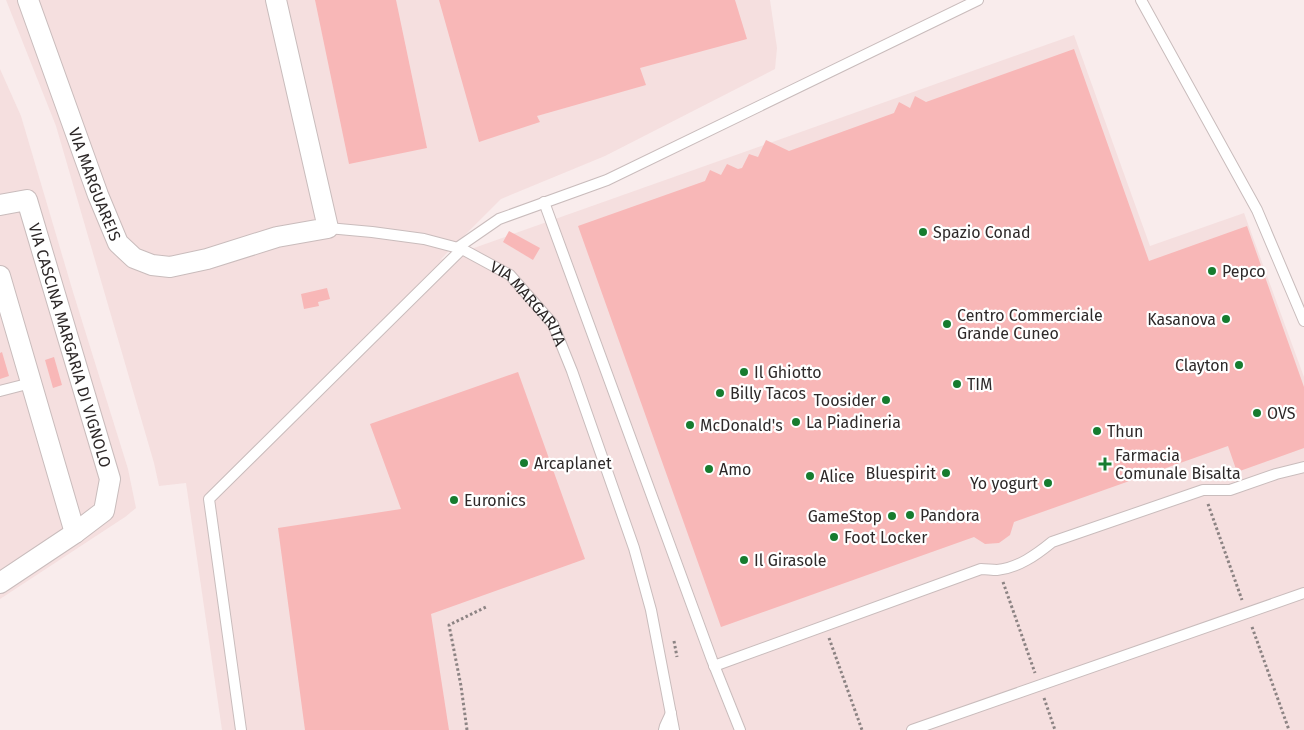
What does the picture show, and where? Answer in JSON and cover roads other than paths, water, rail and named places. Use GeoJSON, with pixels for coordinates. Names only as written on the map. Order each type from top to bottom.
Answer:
{"type":"FeatureCollection","features":[{"type":"Feature","properties":{"kind":"street","name":"VIA MARGUAREIS"},"geometry":{"type":"LineString","coordinates":[[28,0],[98,195],[118,243],[134,258],[152,265],[170,267],[207,259],[277,237],[328,228]]}},
{"type":"Feature","properties":{"kind":"street"},"geometry":{"type":"LineString","coordinates":[[276,0],[328,228]]}},
{"type":"Feature","properties":{"kind":"street","name":"VIA CASCINA MARGARIA DI VIGNOLO"},"geometry":{"type":"LineString","coordinates":[[0,205],[27,200],[110,479],[104,511],[75,533],[0,583]]}},
{"type":"Feature","properties":{"kind":"street"},"geometry":{"type":"LineString","coordinates":[[0,276],[75,533]]}},
{"type":"Feature","properties":{"kind":"lane"},"geometry":{"type":"LineString","coordinates":[[241,730],[209,499],[460,249],[499,219],[607,180],[978,0]]}},
{"type":"Feature","properties":{"kind":"lane"},"geometry":{"type":"LineString","coordinates":[[1141,0],[1258,210],[1304,321]]}},
{"type":"Feature","properties":{"kind":"lane"},"geometry":{"type":"LineString","coordinates":[[544,202],[714,666],[740,730]]}},
{"type":"Feature","properties":{"kind":"lane","name":"VIA MARGARITA"},"geometry":{"type":"LineString","coordinates":[[328,228],[424,240],[460,249],[510,275],[553,324],[572,371],[634,548],[651,610],[674,730]]}},
{"type":"Feature","properties":{"kind":"lane"},"geometry":{"type":"LineString","coordinates":[[0,391],[31,383]]}},
{"type":"Feature","properties":{"kind":"lane"},"geometry":{"type":"LineString","coordinates":[[714,666],[981,569],[998,570],[1024,562],[1052,542],[1203,490],[1230,490],[1276,474],[1304,467]]}},
{"type":"Feature","properties":{"kind":"lane"},"geometry":{"type":"LineString","coordinates":[[912,730],[1304,593]]}},
{"type":"Feature","properties":{"kind":"lane"},"geometry":{"type":"LineString","coordinates":[[664,730],[671,714]]}},
{"type":"Feature","properties":{"kind":"place","name":"Spazio Conad"},"geometry":{"type":"Point","coordinates":[923,232]}},
{"type":"Feature","properties":{"kind":"place","name":"Pepco"},"geometry":{"type":"Point","coordinates":[1212,271]}},
{"type":"Feature","properties":{"kind":"place","name":"Kasanova"},"geometry":{"type":"Point","coordinates":[1226,319]}},
{"type":"Feature","properties":{"kind":"place","name":"Centro Commerciale Grande Cuneo"},"geometry":{"type":"Point","coordinates":[947,324]}},
{"type":"Feature","properties":{"kind":"place","name":"Clayton"},"geometry":{"type":"Point","coordinates":[1239,365]}},
{"type":"Feature","properties":{"kind":"place","name":"Il Ghiotto"},"geometry":{"type":"Point","coordinates":[744,372]}},
{"type":"Feature","properties":{"kind":"place","name":"TIM"},"geometry":{"type":"Point","coordinates":[957,384]}},
{"type":"Feature","properties":{"kind":"place","name":"Billy Tacos"},"geometry":{"type":"Point","coordinates":[720,393]}},
{"type":"Feature","properties":{"kind":"place","name":"Toosider"},"geometry":{"type":"Point","coordinates":[886,400]}},
{"type":"Feature","properties":{"kind":"place","name":"OVS"},"geometry":{"type":"Point","coordinates":[1257,413]}},
{"type":"Feature","properties":{"kind":"place","name":"La Piadineria"},"geometry":{"type":"Point","coordinates":[796,422]}},
{"type":"Feature","properties":{"kind":"place","name":"McDonald's"},"geometry":{"type":"Point","coordinates":[690,425]}},
{"type":"Feature","properties":{"kind":"place","name":"Thun"},"geometry":{"type":"Point","coordinates":[1097,431]}},
{"type":"Feature","properties":{"kind":"place","name":"Arcaplanet"},"geometry":{"type":"Point","coordinates":[524,463]}},
{"type":"Feature","properties":{"kind":"place","name":"Farmacia Comunale Bisalta"},"geometry":{"type":"Point","coordinates":[1105,464]}},
{"type":"Feature","properties":{"kind":"place","name":"Amo"},"geometry":{"type":"Point","coordinates":[709,469]}},
{"type":"Feature","properties":{"kind":"place","name":"Bluespirit"},"geometry":{"type":"Point","coordinates":[946,473]}},
{"type":"Feature","properties":{"kind":"place","name":"Alice"},"geometry":{"type":"Point","coordinates":[810,476]}},
{"type":"Feature","properties":{"kind":"place","name":"Yo yogurt"},"geometry":{"type":"Point","coordinates":[1048,483]}},
{"type":"Feature","properties":{"kind":"place","name":"Euronics"},"geometry":{"type":"Point","coordinates":[454,500]}},
{"type":"Feature","properties":{"kind":"place","name":"Pandora"},"geometry":{"type":"Point","coordinates":[910,515]}},
{"type":"Feature","properties":{"kind":"place","name":"GameStop"},"geometry":{"type":"Point","coordinates":[892,516]}},
{"type":"Feature","properties":{"kind":"place","name":"Foot Locker"},"geometry":{"type":"Point","coordinates":[834,537]}},
{"type":"Feature","properties":{"kind":"place","name":"Il Girasole"},"geometry":{"type":"Point","coordinates":[744,560]}}]}
